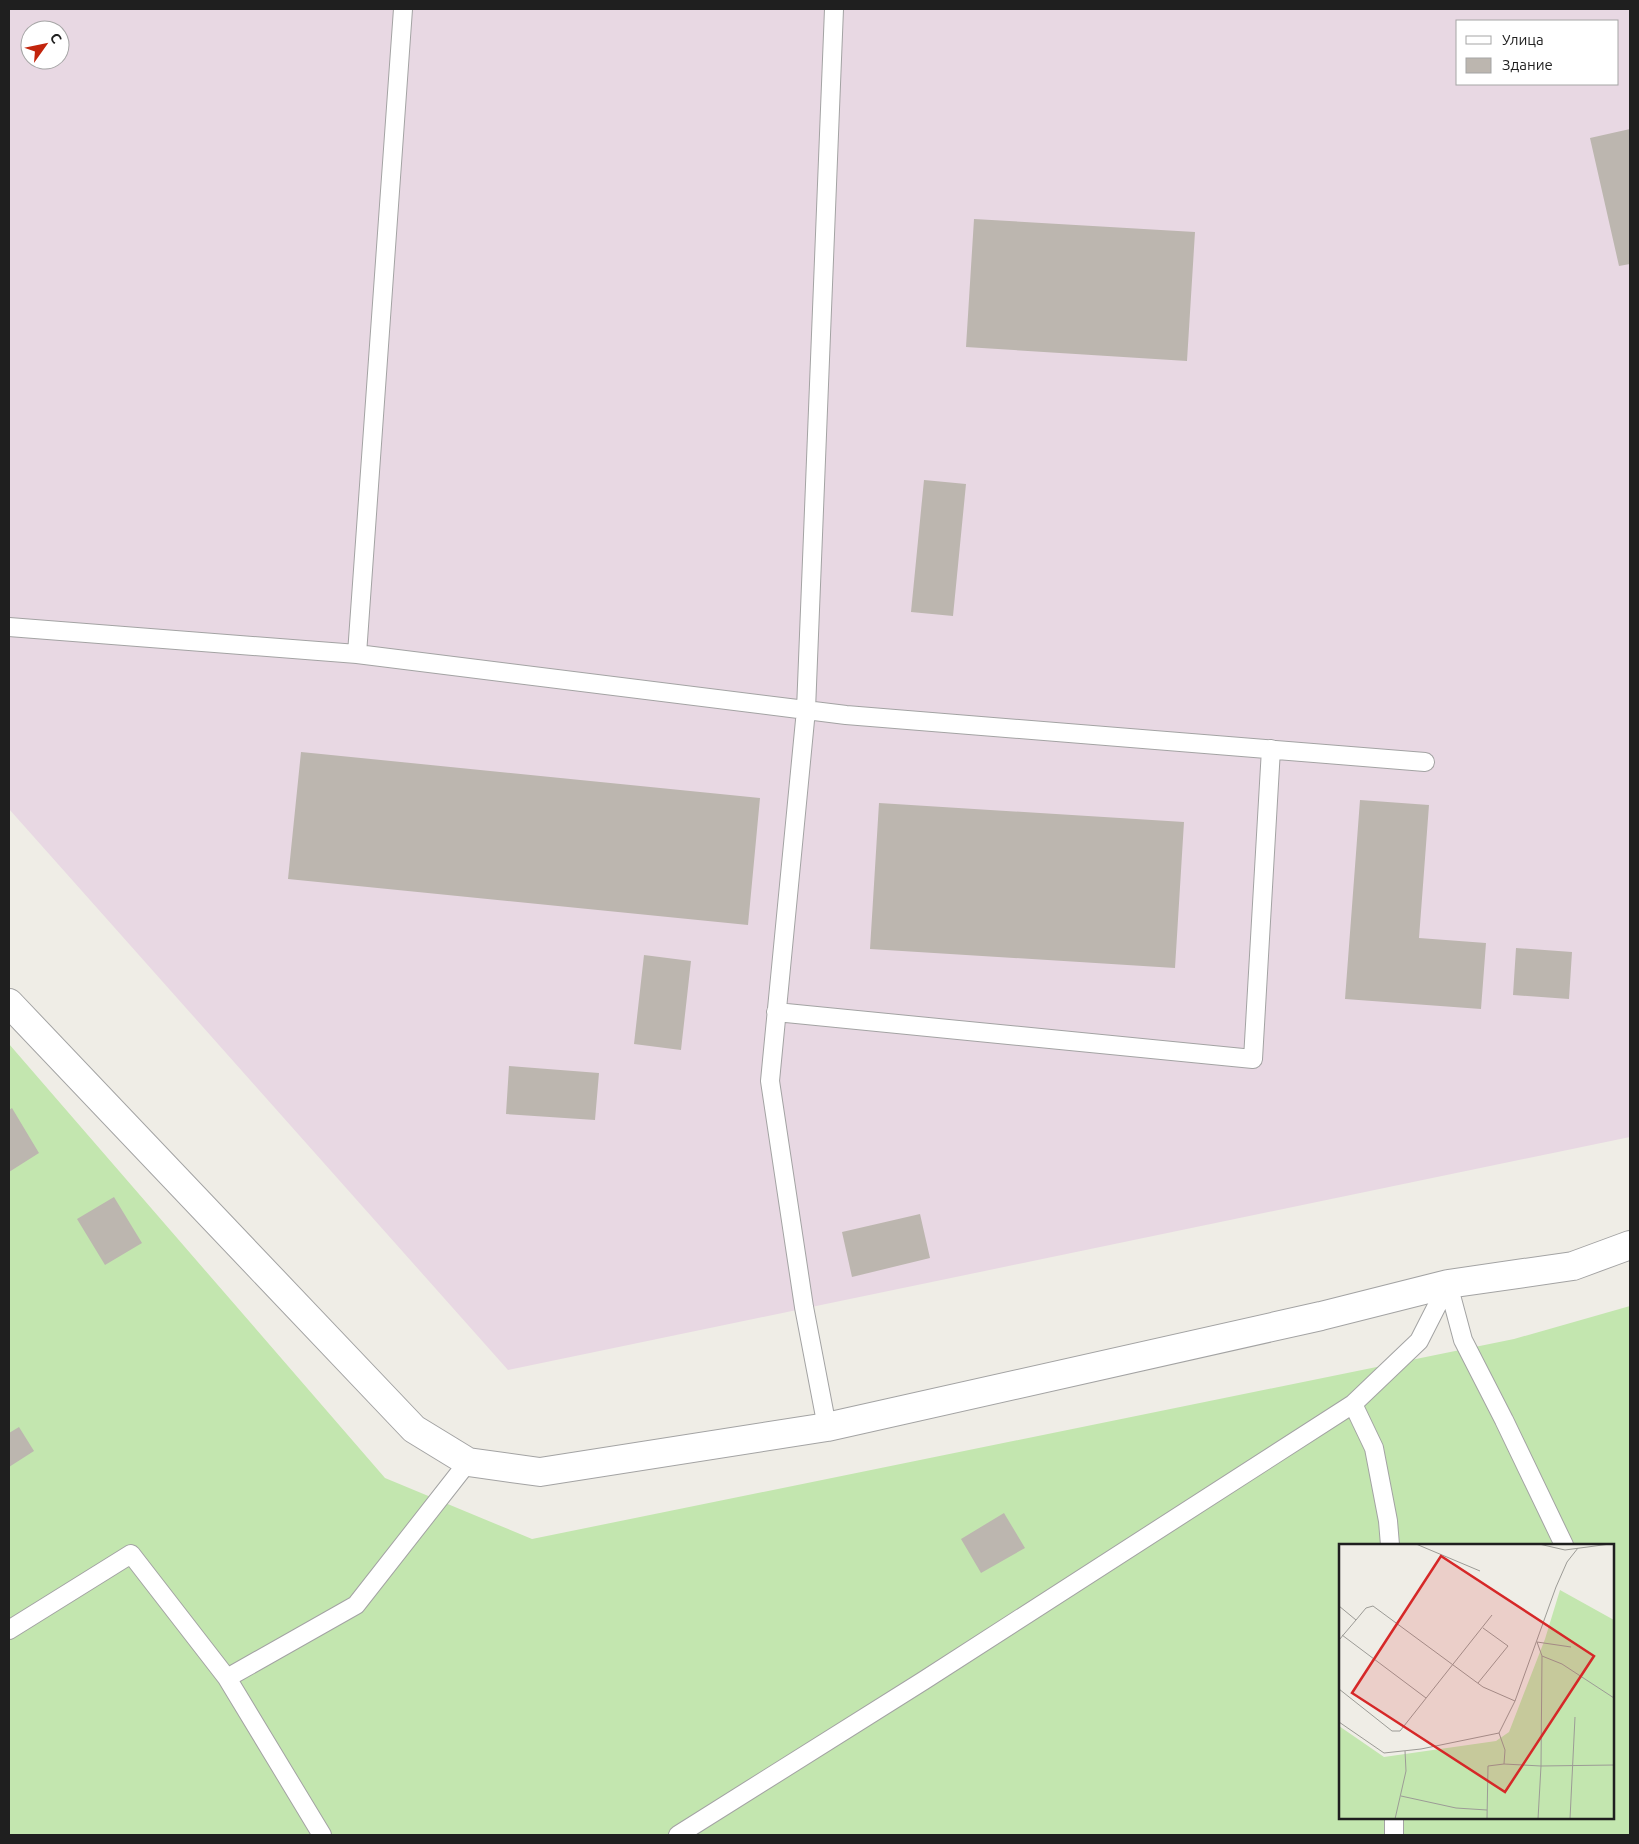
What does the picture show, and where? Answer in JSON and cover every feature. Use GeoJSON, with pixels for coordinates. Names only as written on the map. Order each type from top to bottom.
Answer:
{"type":"FeatureCollection","features":[{"type":"Feature","properties":{"kind":"street"},"geometry":{"type":"LineString","coordinates":[[9,1003],[414,1429],[468,1462],[540,1472],[827,1427],[1312,1318],[1448,1284],[1573,1266],[1630,1245]]}},
{"type":"Feature","properties":{"kind":"lane"},"geometry":{"type":"LineString","coordinates":[[357,654],[404,9]]}},
{"type":"Feature","properties":{"kind":"lane"},"geometry":{"type":"LineString","coordinates":[[827,1427],[804,1307],[770,1081],[806,710],[834,9]]}},
{"type":"Feature","properties":{"kind":"lane"},"geometry":{"type":"LineString","coordinates":[[9,627],[357,654],[856,716],[1424,762]]}},
{"type":"Feature","properties":{"kind":"lane"},"geometry":{"type":"LineString","coordinates":[[776,1012],[1253,1059],[1271,749]]}},
{"type":"Feature","properties":{"kind":"lane"},"geometry":{"type":"LineString","coordinates":[[678,1835],[915,1686],[1353,1404],[1419,1341],[1448,1284]]}},
{"type":"Feature","properties":{"kind":"lane"},"geometry":{"type":"LineString","coordinates":[[1448,1284],[1463,1340],[1564,1544]]}},
{"type":"Feature","properties":{"kind":"lane"},"geometry":{"type":"LineString","coordinates":[[1353,1404],[1374,1448],[1388,1521],[1390,1544]]}},
{"type":"Feature","properties":{"kind":"lane"},"geometry":{"type":"LineString","coordinates":[[227,1678],[356,1605],[468,1462]]}},
{"type":"Feature","properties":{"kind":"lane"},"geometry":{"type":"LineString","coordinates":[[9,1630],[130,1554],[227,1678],[322,1835]]}},
{"type":"Feature","properties":{"kind":"lane"},"geometry":{"type":"LineString","coordinates":[[1394,1819],[1394,1835]]}},
{"type":"Feature","properties":{"kind":"shaded area"},"geometry":{"type":"Polygon","coordinates":[[[9,9],[1630,9],[1630,1137],[508,1370],[9,809],[9,9]]]}},
{"type":"Feature","properties":{"kind":"green space"},"geometry":{"type":"Polygon","coordinates":[[[9,1044],[385,1478],[532,1539],[1514,1339],[1630,1306],[1630,1835],[9,1835],[9,1044]]]}},
{"type":"Feature","properties":{"kind":"building"},"geometry":{"type":"Polygon","coordinates":[[[1630,129],[1630,264],[1619,266],[1590,138],[1630,129]]]}},
{"type":"Feature","properties":{"kind":"building"},"geometry":{"type":"Polygon","coordinates":[[[974,219],[1195,232],[1187,361],[966,347],[974,219]]]}},
{"type":"Feature","properties":{"kind":"building"},"geometry":{"type":"Polygon","coordinates":[[[924,480],[966,484],[953,616],[911,612],[924,480]]]}},
{"type":"Feature","properties":{"kind":"building"},"geometry":{"type":"Polygon","coordinates":[[[301,752],[760,798],[748,925],[288,879],[301,752]]]}},
{"type":"Feature","properties":{"kind":"building"},"geometry":{"type":"Polygon","coordinates":[[[1360,800],[1429,805],[1419,938],[1486,943],[1481,1009],[1345,999],[1360,800]]]}},
{"type":"Feature","properties":{"kind":"building"},"geometry":{"type":"Polygon","coordinates":[[[879,803],[1184,822],[1175,968],[870,949],[879,803]]]}},
{"type":"Feature","properties":{"kind":"building"},"geometry":{"type":"Polygon","coordinates":[[[1516,948],[1572,952],[1569,999],[1513,995],[1516,948]]]}},
{"type":"Feature","properties":{"kind":"building"},"geometry":{"type":"Polygon","coordinates":[[[644,955],[691,961],[681,1050],[634,1044],[644,955]]]}},
{"type":"Feature","properties":{"kind":"building"},"geometry":{"type":"Polygon","coordinates":[[[509,1066],[599,1073],[595,1120],[506,1114],[509,1066]]]}},
{"type":"Feature","properties":{"kind":"building"},"geometry":{"type":"Polygon","coordinates":[[[12,1108],[39,1153],[9,1172],[9,1110],[12,1108]]]}},
{"type":"Feature","properties":{"kind":"building"},"geometry":{"type":"Polygon","coordinates":[[[114,1197],[142,1243],[105,1265],[77,1219],[114,1197]]]}},
{"type":"Feature","properties":{"kind":"building"},"geometry":{"type":"Polygon","coordinates":[[[920,1214],[930,1258],[852,1277],[842,1232],[920,1214]]]}},
{"type":"Feature","properties":{"kind":"building"},"geometry":{"type":"Polygon","coordinates":[[[19,1427],[34,1451],[9,1467],[9,1433],[19,1427]]]}},
{"type":"Feature","properties":{"kind":"building"},"geometry":{"type":"Polygon","coordinates":[[[1004,1513],[1025,1548],[981,1573],[961,1539],[1004,1513]]]}}]}
